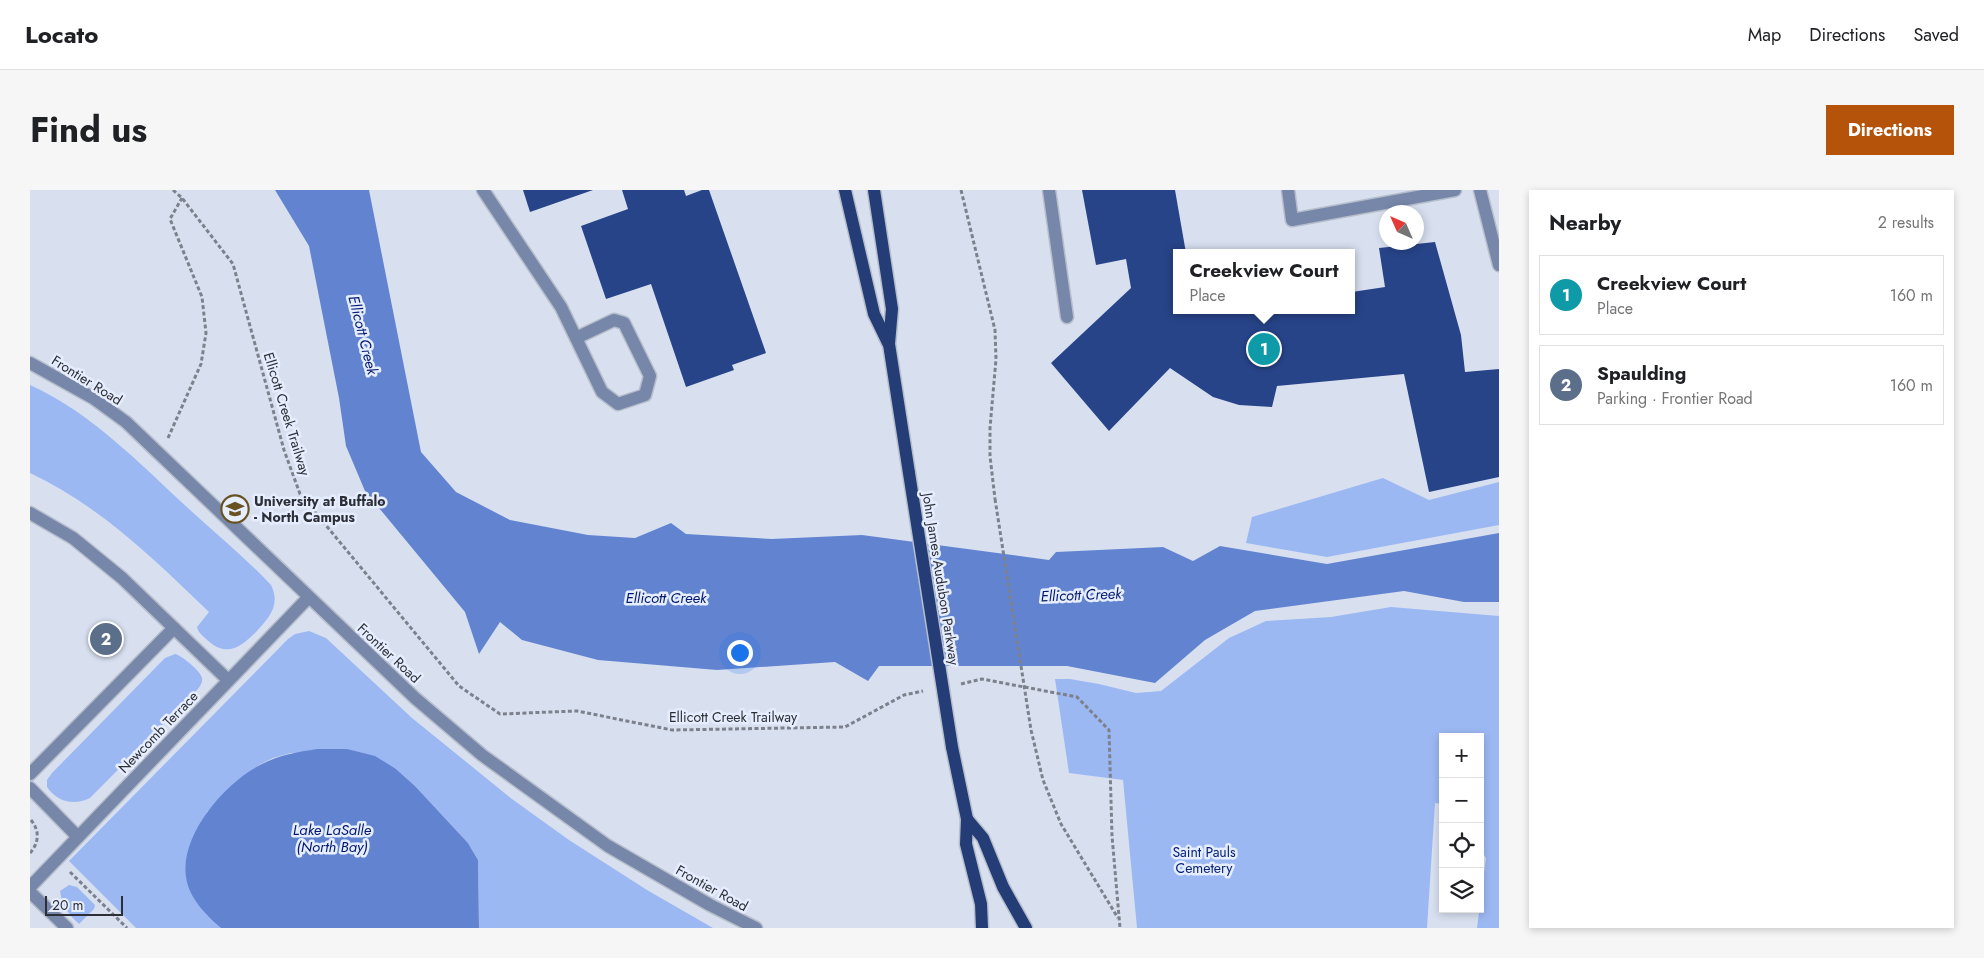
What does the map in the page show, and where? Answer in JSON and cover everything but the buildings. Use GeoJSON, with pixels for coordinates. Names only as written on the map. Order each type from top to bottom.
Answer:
{"type":"FeatureCollection","features":[{"type":"Feature","properties":{"kind":"main road","name":"John James Audubon Parkway"},"geometry":{"type":"LineString","coordinates":[[845,190],[874,314],[888,344],[952,747],[967,819],[966,844],[981,904],[982,928]]}},
{"type":"Feature","properties":{"kind":"main road","name":"John James Audubon Parkway"},"geometry":{"type":"LineString","coordinates":[[874,190],[892,309],[888,344]]}},
{"type":"Feature","properties":{"kind":"main road"},"geometry":{"type":"LineString","coordinates":[[967,819],[984,838],[1003,886],[1026,928]]}},
{"type":"Feature","properties":{"kind":"street"},"geometry":{"type":"LineString","coordinates":[[483,190],[561,307],[602,392],[618,404],[645,395],[650,376],[624,323],[614,320],[576,338]]}},
{"type":"Feature","properties":{"kind":"street"},"geometry":{"type":"LineString","coordinates":[[1049,190],[1067,317]]}},
{"type":"Feature","properties":{"kind":"street"},"geometry":{"type":"LineString","coordinates":[[1288,190],[1292,220],[1455,190]]}},
{"type":"Feature","properties":{"kind":"street"},"geometry":{"type":"LineString","coordinates":[[1385,190],[1392,202]]}},
{"type":"Feature","properties":{"kind":"street"},"geometry":{"type":"LineString","coordinates":[[1480,190],[1499,266]]}},
{"type":"Feature","properties":{"kind":"street","name":"Frontier Road"},"geometry":{"type":"LineString","coordinates":[[30,363],[93,398],[126,422],[308,598],[415,698],[497,767],[608,846],[710,905],[756,928]]}},
{"type":"Feature","properties":{"kind":"street"},"geometry":{"type":"LineString","coordinates":[[30,513],[73,538],[122,578],[228,680]]}},
{"type":"Feature","properties":{"kind":"street","name":"Newcomb Terrace"},"geometry":{"type":"LineString","coordinates":[[30,887],[308,598]]}},
{"type":"Feature","properties":{"kind":"street"},"geometry":{"type":"LineString","coordinates":[[30,774],[174,628]]}},
{"type":"Feature","properties":{"kind":"street"},"geometry":{"type":"LineString","coordinates":[[30,788],[78,837]]}},
{"type":"Feature","properties":{"kind":"street"},"geometry":{"type":"LineString","coordinates":[[30,892],[67,928]]}},
{"type":"Feature","properties":{"kind":"path","name":"Ellicott Creek Trailway"},"geometry":{"type":"LineString","coordinates":[[173,190],[182,198],[233,264],[284,450],[300,494],[459,686],[500,714],[577,711],[672,730],[844,727],[904,695],[923,691]]}},
{"type":"Feature","properties":{"kind":"path"},"geometry":{"type":"LineString","coordinates":[[961,190],[994,330],[996,358],[990,428],[990,456],[1030,730],[1043,780],[1061,824],[1118,918]]}},
{"type":"Feature","properties":{"kind":"path"},"geometry":{"type":"LineString","coordinates":[[160,454],[201,364],[206,333],[202,296],[170,219],[182,198]]}},
{"type":"Feature","properties":{"kind":"path"},"geometry":{"type":"LineString","coordinates":[[952,685],[982,679],[1077,697],[1109,730],[1112,836],[1120,928]]}},
{"type":"Feature","properties":{"kind":"path"},"geometry":{"type":"LineString","coordinates":[[30,818],[35,825],[38,835],[37,842],[30,853]]}},
{"type":"Feature","properties":{"kind":"path"},"geometry":{"type":"LineString","coordinates":[[57,859],[127,928]]}},
{"type":"Feature","properties":{"kind":"green space"},"geometry":{"type":"Polygon","coordinates":[[[30,385],[74,410],[134,457],[271,585],[275,599],[272,611],[265,622],[250,638],[232,649],[213,645],[200,633],[197,627],[209,612],[147,553],[80,501],[30,473],[30,385]]]}},
{"type":"Feature","properties":{"kind":"green space"},"geometry":{"type":"Polygon","coordinates":[[[1383,478],[1429,500],[1499,482],[1499,525],[1327,557],[1246,543],[1252,517],[1383,478]]]}},
{"type":"Feature","properties":{"kind":"green space","name":"Saint Pauls Cemetery"},"geometry":{"type":"Polygon","coordinates":[[[1391,607],[1499,616],[1499,928],[1477,928],[1479,913],[1484,913],[1486,858],[1484,855],[1484,733],[1439,733],[1439,804],[1435,803],[1427,928],[1137,928],[1123,780],[1069,773],[1055,679],[1070,679],[1099,684],[1136,693],[1161,691],[1229,638],[1266,621],[1331,617],[1391,607]]]}},
{"type":"Feature","properties":{"kind":"green space"},"geometry":{"type":"Polygon","coordinates":[[[309,631],[326,638],[412,718],[512,799],[569,840],[647,890],[713,928],[479,928],[478,860],[468,843],[415,786],[396,769],[291,753],[273,758],[259,765],[239,780],[207,812],[194,898],[221,928],[136,928],[69,861],[288,639],[295,634],[309,631]]]}},
{"type":"Feature","properties":{"kind":"green space"},"geometry":{"type":"Polygon","coordinates":[[[175,654],[182,657],[201,675],[202,681],[198,689],[90,798],[72,802],[61,799],[51,792],[47,787],[47,780],[52,773],[165,658],[175,654]]]}},
{"type":"Feature","properties":{"kind":"green space"},"geometry":{"type":"Polygon","coordinates":[[[69,885],[77,887],[95,905],[94,909],[79,924],[66,909],[62,901],[60,891],[69,885]]]}},
{"type":"Feature","properties":{"kind":"water","name":"Ellicott Creek"},"geometry":{"type":"Polygon","coordinates":[[[275,190],[369,190],[421,452],[456,492],[510,520],[588,535],[635,538],[671,523],[686,534],[772,539],[862,535],[1049,560],[1056,552],[1163,547],[1193,561],[1220,546],[1327,564],[1499,533],[1499,602],[1464,602],[1404,591],[1255,611],[1205,640],[1155,683],[1067,666],[879,666],[868,681],[835,662],[717,670],[598,660],[522,640],[500,622],[479,654],[465,612],[365,491],[346,446],[339,398],[309,246],[275,190]]]}},
{"type":"Feature","properties":{"kind":"water","name":"Lake LaSalle (North Bay)"},"geometry":{"type":"Polygon","coordinates":[[[317,749],[347,749],[375,756],[396,769],[415,786],[468,843],[478,860],[479,928],[221,928],[196,902],[187,882],[186,865],[189,848],[196,830],[206,813],[233,784],[248,772],[282,756],[317,749]]]}},
{"type":"Feature","properties":{"kind":"place","name":"Creekview Court"},"geometry":{"type":"Point","coordinates":[1264,349]}},
{"type":"Feature","properties":{"kind":"place","name":"University at Buffalo - North Campus"},"geometry":{"type":"Point","coordinates":[235,509]}},
{"type":"Feature","properties":{"kind":"place","name":"Spaulding"},"geometry":{"type":"Point","coordinates":[106,639]}}]}
